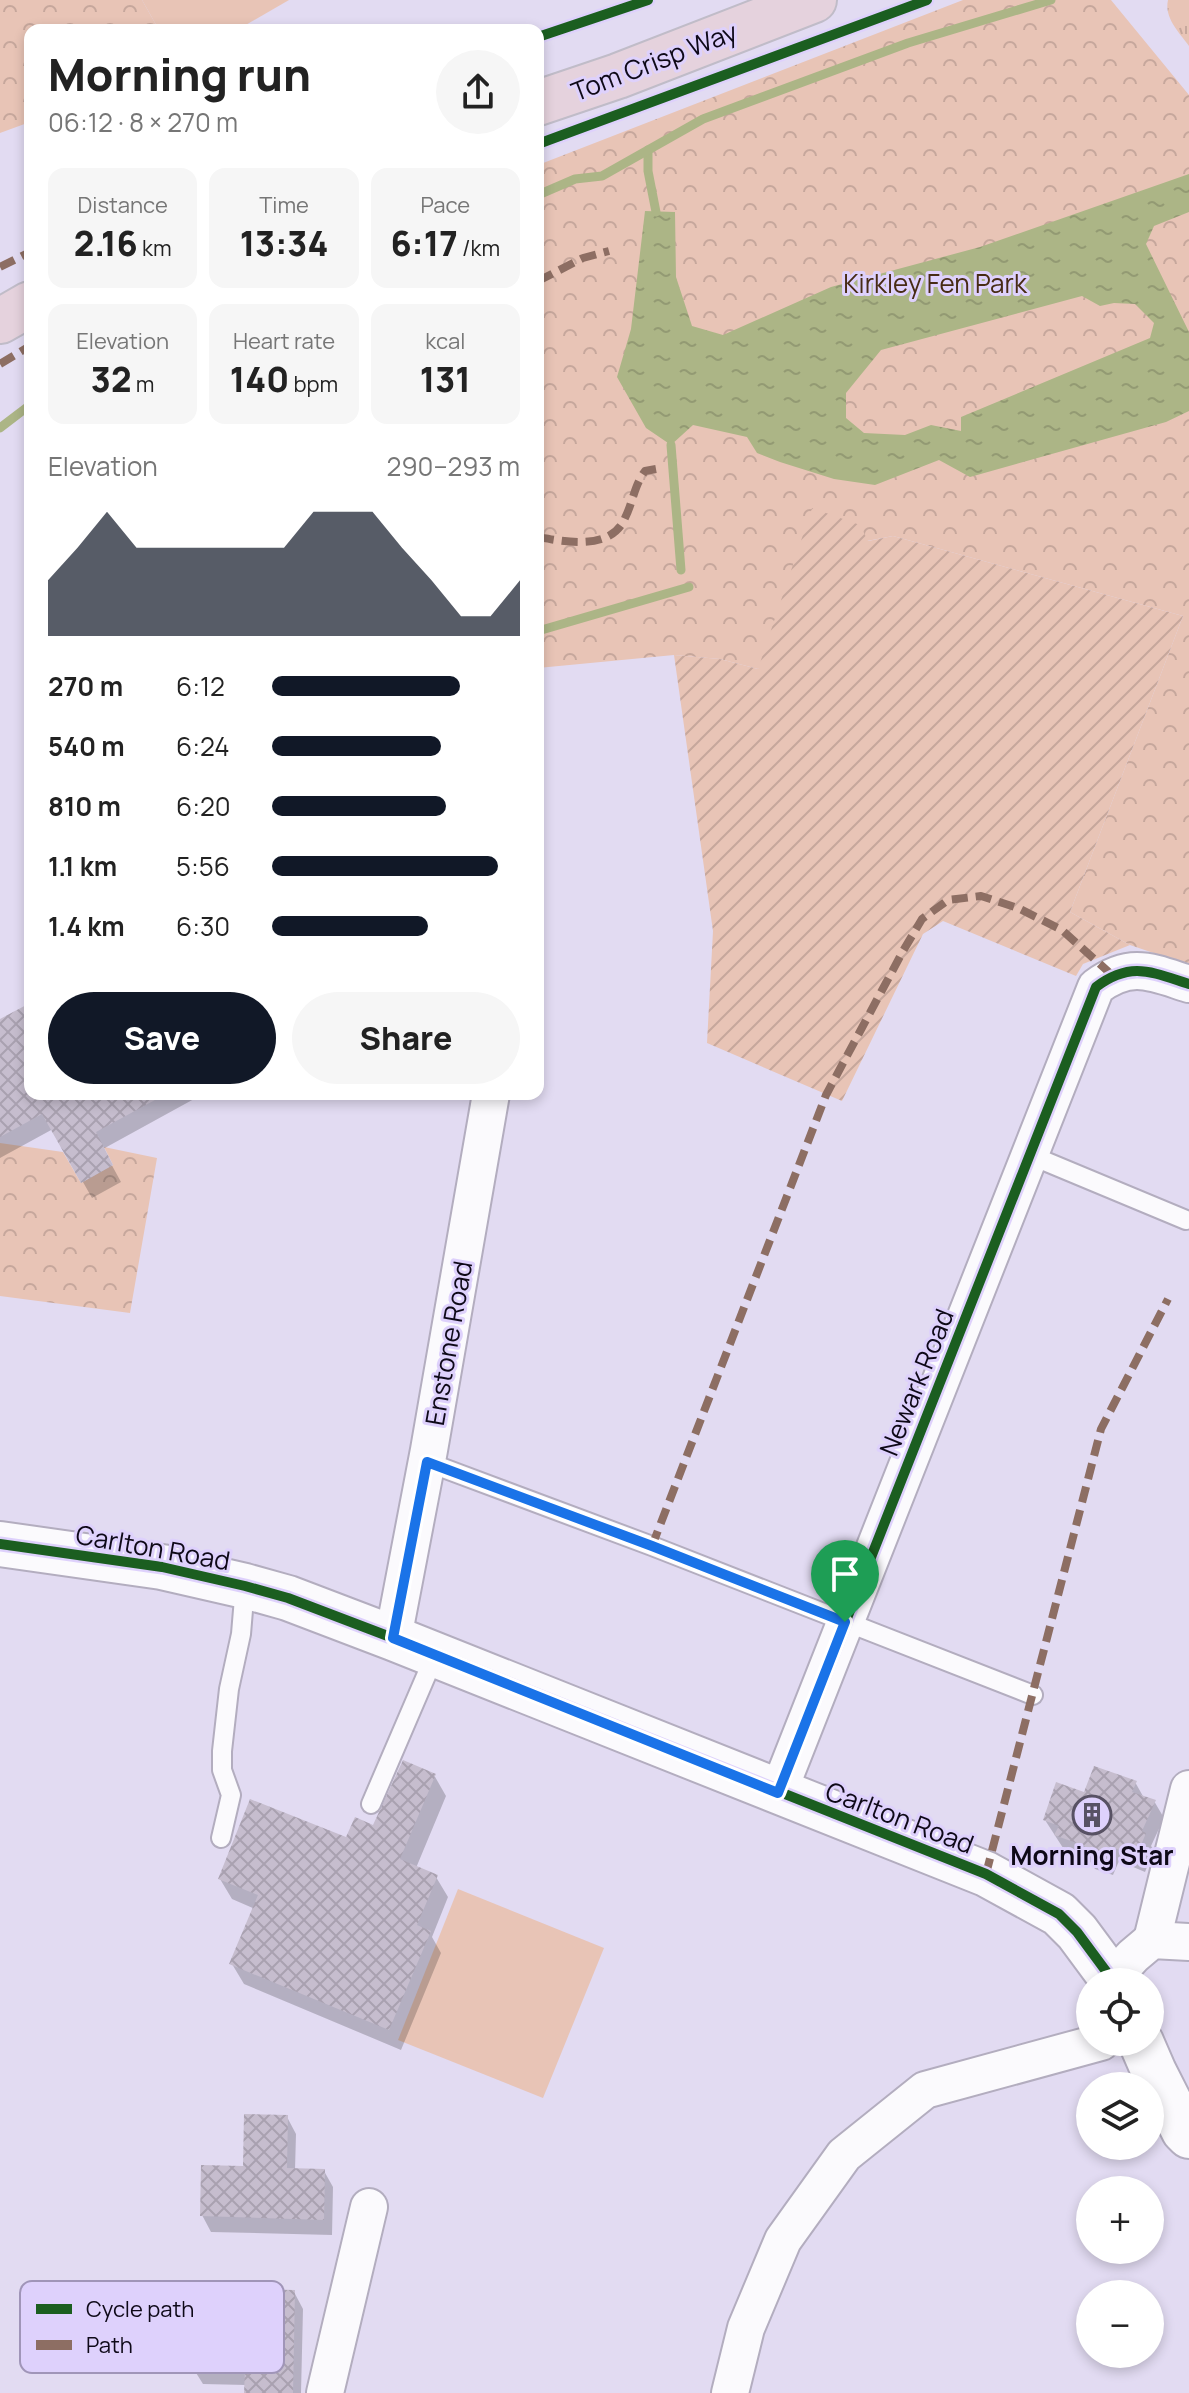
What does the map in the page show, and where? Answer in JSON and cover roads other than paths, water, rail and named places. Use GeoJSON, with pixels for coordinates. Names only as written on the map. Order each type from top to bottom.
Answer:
{"type":"FeatureCollection","features":[{"type":"Feature","properties":{"kind":"highway","name":"Tom Crisp Way"},"geometry":{"type":"LineString","coordinates":[[544,101],[618,76],[814,0]]}},
{"type":"Feature","properties":{"kind":"highway"},"geometry":{"type":"LineString","coordinates":[[0,321],[24,307]]}},
{"type":"Feature","properties":{"kind":"street","name":"Newark Road"},"geometry":{"type":"LineString","coordinates":[[778,1793],[1096,987],[1112,975],[1129,971],[1151,973],[1189,984]]}},
{"type":"Feature","properties":{"kind":"street","name":"Enstone Road"},"geometry":{"type":"LineString","coordinates":[[393,1638],[490,1100]]}},
{"type":"Feature","properties":{"kind":"street","name":"Carlton Road"},"geometry":{"type":"LineString","coordinates":[[0,1544],[162,1567],[245,1586],[288,1598],[393,1638],[986,1874],[1059,1914],[1104,1968]]}},
{"type":"Feature","properties":{"kind":"street"},"geometry":{"type":"LineString","coordinates":[[1123,1968],[1152,1940],[1189,1789]]}},
{"type":"Feature","properties":{"kind":"street"},"geometry":{"type":"LineString","coordinates":[[1152,1940],[1189,1942]]}},
{"type":"Feature","properties":{"kind":"street"},"geometry":{"type":"LineString","coordinates":[[730,2393],[746,2328],[783,2240],[844,2155],[925,2090],[1076,2047]]}},
{"type":"Feature","properties":{"kind":"street"},"geometry":{"type":"LineString","coordinates":[[1147,2056],[1189,2136]]}},
{"type":"Feature","properties":{"kind":"street"},"geometry":{"type":"LineString","coordinates":[[325,2393],[369,2207]]}},
{"type":"Feature","properties":{"kind":"lane"},"geometry":{"type":"LineString","coordinates":[[1030,1155],[1186,1220]]}},
{"type":"Feature","properties":{"kind":"lane"},"geometry":{"type":"LineString","coordinates":[[427,1462],[1033,1695]]}},
{"type":"Feature","properties":{"kind":"lane"},"geometry":{"type":"LineString","coordinates":[[221,1838],[231,1795],[222,1770],[222,1751],[229,1689],[241,1634],[245,1586]]}},
{"type":"Feature","properties":{"kind":"lane"},"geometry":{"type":"LineString","coordinates":[[371,1804],[435,1655]]}},
{"type":"Feature","properties":{"kind":"water"},"geometry":{"type":"Polygon","coordinates":[[[1189,174],[1189,212],[1154,226],[1146,244],[1189,332],[1189,411],[1166,422],[970,477],[939,460],[875,485],[834,479],[780,462],[757,453],[747,437],[693,425],[671,445],[646,428],[617,377],[631,329],[645,211],[675,212],[676,277],[692,326],[723,335],[831,287],[980,247],[1189,174]],[[1082,296],[881,350],[846,393],[846,418],[864,433],[905,435],[931,425],[961,431],[961,417],[1150,338],[1154,323],[1135,304],[1100,306],[1082,296]]]}},
{"type":"Feature","properties":{"kind":"waterway"},"geometry":{"type":"LineString","coordinates":[[544,192],[575,179],[602,176],[703,119],[908,43],[1051,0]]}},
{"type":"Feature","properties":{"kind":"waterway"},"geometry":{"type":"LineString","coordinates":[[648,150],[648,171],[656,212]]}},
{"type":"Feature","properties":{"kind":"waterway"},"geometry":{"type":"LineString","coordinates":[[0,428],[24,410]]}},
{"type":"Feature","properties":{"kind":"waterway"},"geometry":{"type":"LineString","coordinates":[[671,445],[681,570]]}},
{"type":"Feature","properties":{"kind":"waterway"},"geometry":{"type":"LineString","coordinates":[[544,629],[689,587]]}},
{"type":"Feature","properties":{"kind":"place","name":"Morning Star"},"geometry":{"type":"Point","coordinates":[1092,1815]}},
{"type":"Feature","properties":{"kind":"park label","name":"Kirkley Fen Park"},"geometry":{"type":"Point","coordinates":[935,283]}}]}
